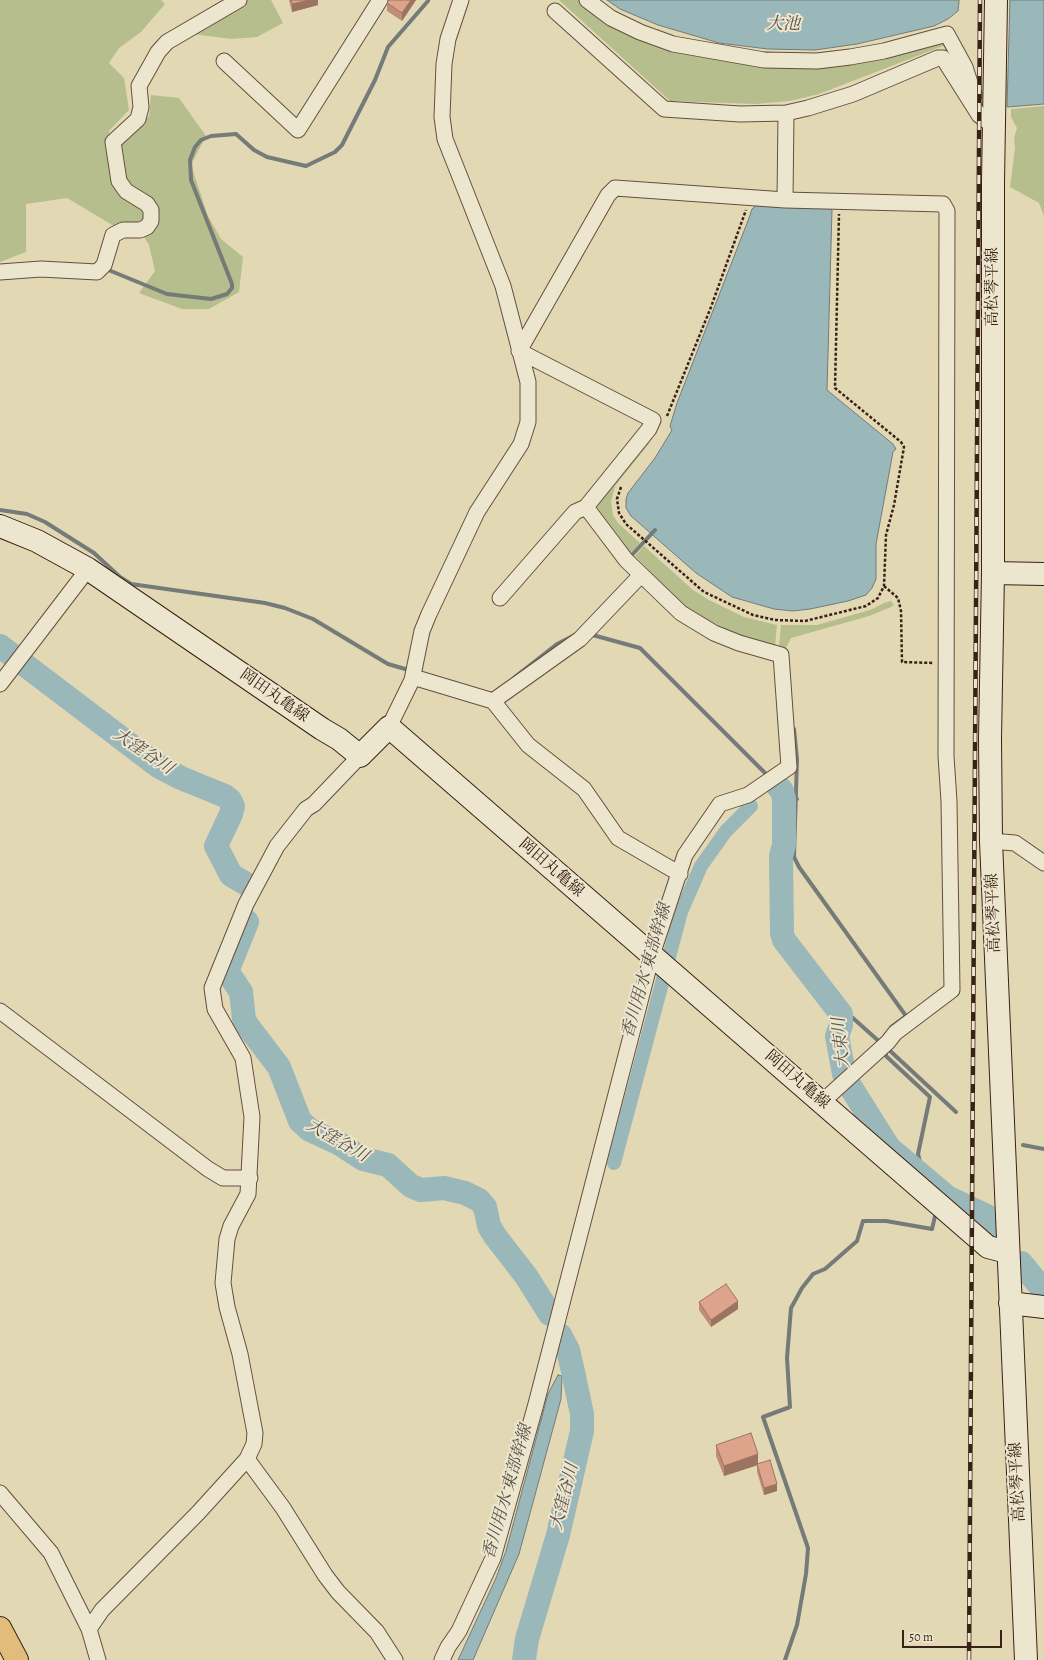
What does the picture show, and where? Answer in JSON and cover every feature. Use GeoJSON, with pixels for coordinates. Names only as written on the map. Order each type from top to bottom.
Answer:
{"type":"FeatureCollection","features":[{"type":"Feature","properties":{"kind":"highway"},"geometry":{"type":"LineString","coordinates":[[0,1628],[17,1660]]}},
{"type":"Feature","properties":{"kind":"main road","name":"高松琴平線"},"geometry":{"type":"LineString","coordinates":[[996,0],[987,121],[992,573],[990,739],[991,841],[1007,1252]]}},
{"type":"Feature","properties":{"kind":"main road","name":"岡田丸亀線"},"geometry":{"type":"LineString","coordinates":[[0,526],[37,541],[88,569],[360,756]]}},
{"type":"Feature","properties":{"kind":"main road"},"geometry":{"type":"LineString","coordinates":[[992,573],[1044,574]]}},
{"type":"Feature","properties":{"kind":"main road"},"geometry":{"type":"LineString","coordinates":[[360,756],[389,728]]}},
{"type":"Feature","properties":{"kind":"main road","name":"岡田丸亀線"},"geometry":{"type":"LineString","coordinates":[[389,728],[988,1247],[1007,1252]]}},
{"type":"Feature","properties":{"kind":"main road"},"geometry":{"type":"LineString","coordinates":[[1007,1252],[1010,1303],[1044,1307]]}},
{"type":"Feature","properties":{"kind":"main road","name":"高松琴平線"},"geometry":{"type":"LineString","coordinates":[[1010,1303],[1026,1660]]}},
{"type":"Feature","properties":{"kind":"street"},"geometry":{"type":"LineString","coordinates":[[0,272],[41,269],[97,272],[102,267],[113,235],[123,230],[140,230],[147,227],[151,221],[151,210],[147,204],[126,191],[119,181],[112,142],[138,119],[141,107],[139,86],[158,52],[167,42],[240,0]]}},
{"type":"Feature","properties":{"kind":"street"},"geometry":{"type":"LineString","coordinates":[[224,61],[298,130],[380,0]]}},
{"type":"Feature","properties":{"kind":"street"},"geometry":{"type":"LineString","coordinates":[[389,728],[413,673],[422,631],[429,614],[477,512],[521,444],[526,433],[528,422],[529,389],[524,363],[519,351],[503,286],[445,139],[442,117],[444,64],[448,38],[461,0]]}},
{"type":"Feature","properties":{"kind":"street"},"geometry":{"type":"LineString","coordinates":[[587,0],[611,18],[640,32],[673,44],[764,60],[817,61],[850,57],[884,51],[947,34],[966,67],[987,121]]}},
{"type":"Feature","properties":{"kind":"street"},"geometry":{"type":"LineString","coordinates":[[555,11],[664,109],[740,114],[786,113],[853,94],[938,58],[943,58],[987,121]]}},
{"type":"Feature","properties":{"kind":"street"},"geometry":{"type":"LineString","coordinates":[[785,200],[786,113]]}},
{"type":"Feature","properties":{"kind":"street"},"geometry":{"type":"LineString","coordinates":[[519,351],[608,195],[615,188],[785,200],[943,204],[947,211],[946,756],[949,809],[952,990],[895,1033],[884,1046],[822,1102]]}},
{"type":"Feature","properties":{"kind":"street"},"geometry":{"type":"LineString","coordinates":[[500,598],[575,512],[586,507],[649,429],[653,420],[519,351]]}},
{"type":"Feature","properties":{"kind":"street"},"geometry":{"type":"LineString","coordinates":[[442,1660],[448,1647],[459,1631],[493,1558],[595,1178],[662,964],[685,855],[720,804],[748,795],[789,767],[781,655],[739,643],[714,633],[681,613],[622,556],[586,507]]}},
{"type":"Feature","properties":{"kind":"street"},"geometry":{"type":"LineString","coordinates":[[0,684],[88,569]]}},
{"type":"Feature","properties":{"kind":"street"},"geometry":{"type":"LineString","coordinates":[[493,701],[584,635],[641,575]]}},
{"type":"Feature","properties":{"kind":"street"},"geometry":{"type":"LineString","coordinates":[[413,673],[493,701],[528,745],[584,789],[618,838],[680,874]]}},
{"type":"Feature","properties":{"kind":"street"},"geometry":{"type":"LineString","coordinates":[[89,1629],[102,1610],[198,1513],[247,1460],[254,1444],[254,1433],[240,1354],[227,1307],[223,1283],[227,1239],[231,1226],[248,1194],[252,1117],[243,1058],[215,1009],[212,988],[246,904],[278,846],[298,818],[314,804],[360,756]]}},
{"type":"Feature","properties":{"kind":"street"},"geometry":{"type":"LineString","coordinates":[[991,841],[1014,843],[1044,863]]}},
{"type":"Feature","properties":{"kind":"street"},"geometry":{"type":"LineString","coordinates":[[0,1011],[208,1169],[223,1178],[250,1178]]}},
{"type":"Feature","properties":{"kind":"street"},"geometry":{"type":"LineString","coordinates":[[247,1460],[283,1508],[325,1575],[338,1592],[377,1632],[395,1660]]}},
{"type":"Feature","properties":{"kind":"street"},"geometry":{"type":"LineString","coordinates":[[0,1493],[51,1553],[89,1629],[98,1660]]}},
{"type":"Feature","properties":{"kind":"path"},"geometry":{"type":"LineString","coordinates":[[666,418],[678,392],[751,198]]}},
{"type":"Feature","properties":{"kind":"path"},"geometry":{"type":"LineString","coordinates":[[624,483],[617,499],[619,513],[626,524],[704,592],[753,615],[775,620],[805,620],[866,606],[878,598],[884,586],[886,535],[894,505],[904,447],[901,442],[835,388],[839,201]]}},
{"type":"Feature","properties":{"kind":"path"},"geometry":{"type":"LineString","coordinates":[[884,586],[898,598],[901,611],[902,662],[947,664]]}},
{"type":"Feature","properties":{"kind":"green space"},"geometry":{"type":"Polygon","coordinates":[[[0,0],[161,0],[165,4],[141,32],[119,48],[109,63],[124,78],[129,110],[109,131],[116,182],[142,207],[146,215],[143,221],[114,226],[67,198],[26,204],[26,252],[0,262],[0,0]]]}},
{"type":"Feature","properties":{"kind":"green space"},"geometry":{"type":"Polygon","coordinates":[[[248,0],[271,0],[283,23],[257,37],[231,39],[193,34],[248,0]]]}},
{"type":"Feature","properties":{"kind":"green space"},"geometry":{"type":"Polygon","coordinates":[[[559,0],[582,0],[622,28],[757,62],[944,40],[965,80],[943,46],[819,94],[790,101],[756,104],[670,101],[559,0]]]}},
{"type":"Feature","properties":{"kind":"green space"},"geometry":{"type":"Polygon","coordinates":[[[151,95],[179,98],[206,136],[191,165],[208,216],[221,239],[243,257],[239,292],[209,309],[182,309],[139,293],[155,271],[149,245],[144,237],[156,224],[124,179],[118,145],[149,116],[151,95]]]}},
{"type":"Feature","properties":{"kind":"green space"},"geometry":{"type":"Polygon","coordinates":[[[1044,106],[1044,216],[1039,203],[1010,187],[1015,148],[1014,138],[1017,128],[1011,117],[1011,109],[1044,106]]]}},
{"type":"Feature","properties":{"kind":"green space"},"geometry":{"type":"Polygon","coordinates":[[[661,421],[662,422],[648,445],[615,486],[611,502],[613,515],[618,523],[640,543],[631,553],[597,507],[597,500],[661,421]]]}},
{"type":"Feature","properties":{"kind":"green space"},"geometry":{"type":"Polygon","coordinates":[[[644,546],[693,590],[709,600],[744,617],[777,625],[775,646],[734,634],[685,607],[635,556],[644,546]]]}},
{"type":"Feature","properties":{"kind":"green space"},"geometry":{"type":"Polygon","coordinates":[[[891,601],[894,605],[869,616],[791,638],[786,648],[779,646],[781,625],[817,625],[870,610],[891,601]]]}},
{"type":"Feature","properties":{"kind":"water","name":"大池"},"geometry":{"type":"Polygon","coordinates":[[[607,0],[959,0],[959,2],[958,11],[948,19],[934,26],[857,44],[815,50],[768,49],[719,43],[658,25],[620,9],[607,0]]]}},
{"type":"Feature","properties":{"kind":"water"},"geometry":{"type":"Polygon","coordinates":[[[1010,0],[1044,0],[1044,104],[1007,107],[1010,0]]]}},
{"type":"Feature","properties":{"kind":"water"},"geometry":{"type":"Polygon","coordinates":[[[758,204],[829,207],[832,210],[827,390],[893,444],[896,449],[893,452],[876,544],[876,579],[872,588],[866,595],[848,601],[793,611],[774,609],[732,597],[696,573],[631,516],[626,508],[628,493],[655,458],[672,430],[670,426],[677,403],[752,209],[758,204]]]}},
{"type":"Feature","properties":{"kind":"water"},"geometry":{"type":"Polygon","coordinates":[[[558,1375],[562,1376],[561,1399],[519,1554],[473,1660],[458,1660],[496,1578],[506,1551],[548,1394],[558,1375]]]}},
{"type":"Feature","properties":{"kind":"building"},"geometry":{"type":"Polygon","coordinates":[[[291,0],[310,0],[292,4],[291,0]]]}},
{"type":"Feature","properties":{"kind":"building"},"geometry":{"type":"Polygon","coordinates":[[[389,0],[411,0],[402,13],[387,3],[389,0]]]}},
{"type":"Feature","properties":{"kind":"building"},"geometry":{"type":"Polygon","coordinates":[[[726,1284],[738,1301],[711,1320],[699,1302],[726,1284]]]}},
{"type":"Feature","properties":{"kind":"building"},"geometry":{"type":"Polygon","coordinates":[[[751,1433],[758,1454],[724,1466],[716,1445],[751,1433]]]}},
{"type":"Feature","properties":{"kind":"building"},"geometry":{"type":"Polygon","coordinates":[[[770,1460],[777,1484],[764,1488],[757,1464],[770,1460]]]}},
{"type":"Feature","properties":{"kind":"waterway"},"geometry":{"type":"LineString","coordinates":[[106,269],[167,294],[211,299],[227,294],[232,288],[232,284],[191,180],[190,160],[195,147],[201,140],[211,136],[236,134],[254,150],[267,157],[306,166],[335,152],[342,145],[375,80],[388,47],[428,1]]}},
{"type":"Feature","properties":{"kind":"waterway"},"geometry":{"type":"LineString","coordinates":[[0,510],[27,514],[45,522],[94,553],[120,577],[131,584],[265,603],[285,608],[313,619],[388,664],[412,671]]}},
{"type":"Feature","properties":{"kind":"waterway"},"geometry":{"type":"LineString","coordinates":[[633,558],[631,556],[655,530]]}},
{"type":"Feature","properties":{"kind":"waterway"},"geometry":{"type":"LineString","coordinates":[[589,634],[640,648],[777,785]]}},
{"type":"Feature","properties":{"kind":"waterway"},"geometry":{"type":"LineString","coordinates":[[515,677],[557,644],[573,636]]}},
{"type":"Feature","properties":{"kind":"waterway","name":"大窪谷川"},"geometry":{"type":"LineString","coordinates":[[0,646],[158,766],[181,778],[225,796],[230,800],[233,806],[231,814],[216,846],[231,875],[248,885]]}},
{"type":"Feature","properties":{"kind":"waterway"},"geometry":{"type":"LineString","coordinates":[[794,729],[797,759],[794,857],[799,867],[906,1016],[891,1027]]}},
{"type":"Feature","properties":{"kind":"waterway","name":"大束川"},"geometry":{"type":"LineString","coordinates":[[777,785],[782,791],[784,799],[784,845],[781,856],[782,934],[784,940],[841,1014],[841,1025],[837,1036],[844,1074],[889,1148],[947,1197],[987,1216],[995,1231]]}},
{"type":"Feature","properties":{"kind":"waterway"},"geometry":{"type":"LineString","coordinates":[[784,799],[797,799]]}},
{"type":"Feature","properties":{"kind":"waterway","name":"香川用水 東部幹線"},"geometry":{"type":"LineString","coordinates":[[614,1163],[681,912],[701,866],[726,831],[751,806]]}},
{"type":"Feature","properties":{"kind":"waterway"},"geometry":{"type":"LineString","coordinates":[[784,845],[786,860],[784,924],[787,935],[845,1011],[882,1044]]}},
{"type":"Feature","properties":{"kind":"waterway","name":"大窪谷川"},"geometry":{"type":"LineString","coordinates":[[247,922],[228,969],[229,974],[241,992],[244,1019],[279,1067],[300,1121],[310,1130],[340,1144],[363,1159],[388,1165],[411,1186],[421,1190],[444,1188],[465,1193],[479,1200],[485,1207],[489,1226],[495,1236],[526,1276],[550,1314]]}},
{"type":"Feature","properties":{"kind":"waterway"},"geometry":{"type":"LineString","coordinates":[[887,1048],[956,1112]]}},
{"type":"Feature","properties":{"kind":"waterway"},"geometry":{"type":"LineString","coordinates":[[886,1050],[886,1056],[930,1097],[918,1154],[920,1162],[941,1182],[939,1195]]}},
{"type":"Feature","properties":{"kind":"waterway"},"geometry":{"type":"LineString","coordinates":[[1023,1145],[1044,1149]]}},
{"type":"Feature","properties":{"kind":"waterway"},"geometry":{"type":"LineString","coordinates":[[785,1660],[797,1625],[806,1574],[808,1548],[763,1417],[790,1407],[787,1358],[791,1308],[802,1288],[813,1274],[825,1269],[857,1241],[863,1221],[886,1221],[932,1229],[936,1212]]}},
{"type":"Feature","properties":{"kind":"waterway","name":"大束川"},"geometry":{"type":"LineString","coordinates":[[1021,1263],[1040,1286],[1044,1294]]}},
{"type":"Feature","properties":{"kind":"waterway","name":"大窪谷川"},"geometry":{"type":"LineString","coordinates":[[524,1660],[527,1639],[558,1535],[582,1431],[582,1414],[572,1367],[568,1350],[560,1335]]}},
{"type":"Feature","properties":{"kind":"railway"},"geometry":{"type":"LineString","coordinates":[[969,1660],[980,0]]}}]}
